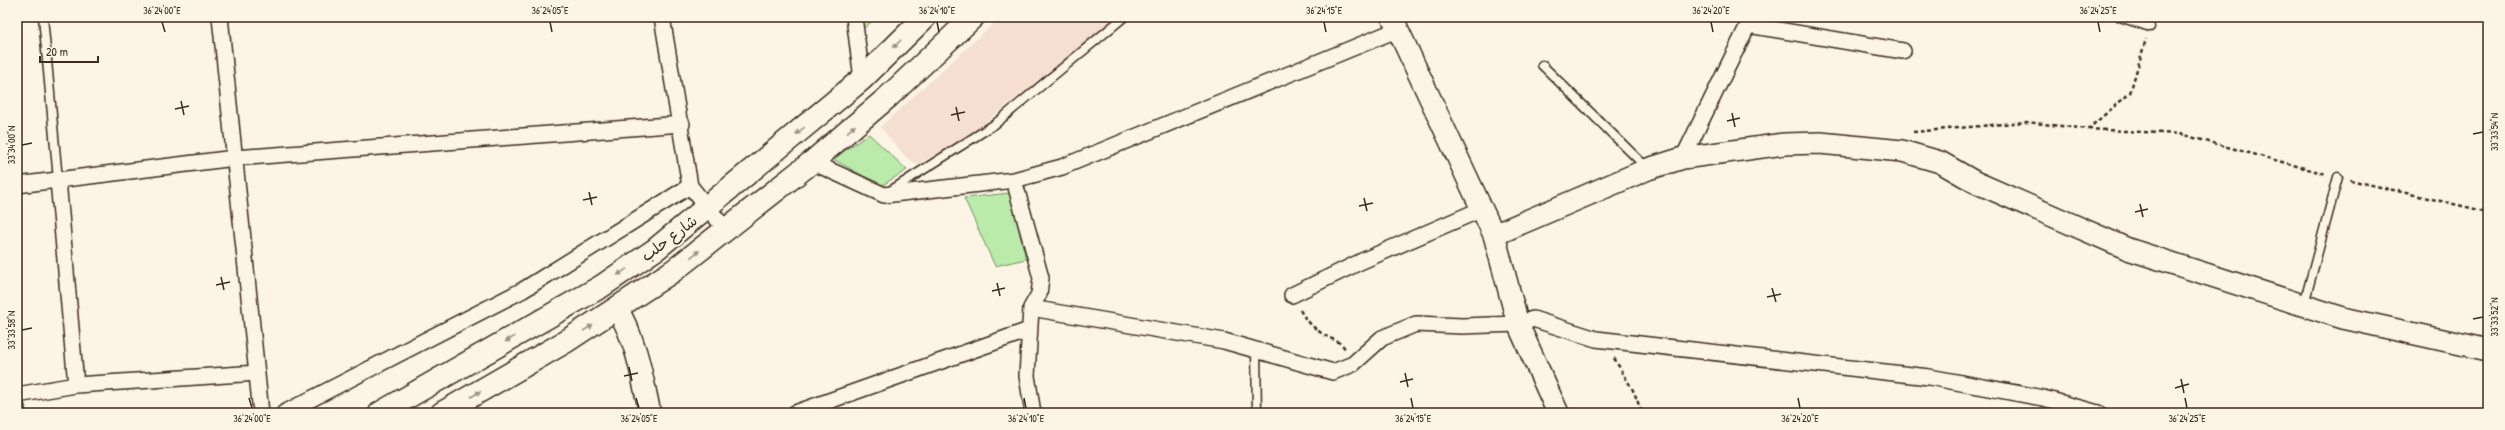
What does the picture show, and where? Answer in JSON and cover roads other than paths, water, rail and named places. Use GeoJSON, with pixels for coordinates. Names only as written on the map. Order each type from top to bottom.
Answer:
{"type":"FeatureCollection","features":[{"type":"Feature","properties":{"kind":"main road","name":"شارع حلب"},"geometry":{"type":"LineString","coordinates":[[380,413],[602,286],[656,249],[709,208],[862,79],[925,17]]}},
{"type":"Feature","properties":{"kind":"main road","name":"شارع حلب"},"geometry":{"type":"LineString","coordinates":[[442,413],[565,342],[673,271],[812,162],[888,97],[973,17]]}},
{"type":"Feature","properties":{"kind":"main road"},"geometry":{"type":"LineString","coordinates":[[602,286],[617,309]]}},
{"type":"Feature","properties":{"kind":"street"},"geometry":{"type":"LineString","coordinates":[[220,17],[261,413]]}},
{"type":"Feature","properties":{"kind":"street"},"geometry":{"type":"LineString","coordinates":[[662,17],[682,124],[690,186],[726,230]]}},
{"type":"Feature","properties":{"kind":"street"},"geometry":{"type":"LineString","coordinates":[[854,17],[862,79]]}},
{"type":"Feature","properties":{"kind":"street"},"geometry":{"type":"LineString","coordinates":[[812,162],[884,195],[1014,180],[1062,167],[1396,23],[1494,235],[1518,324],[1558,413]]}},
{"type":"Feature","properties":{"kind":"street"},"geometry":{"type":"LineString","coordinates":[[1683,158],[1748,25],[1903,51]]}},
{"type":"Feature","properties":{"kind":"street"},"geometry":{"type":"LineString","coordinates":[[17,185],[235,158],[682,124]]}},
{"type":"Feature","properties":{"kind":"street"},"geometry":{"type":"LineString","coordinates":[[1494,235],[1648,169],[1683,158],[1798,144],[1820,143],[1902,151],[1940,162],[1975,182],[2128,249],[2343,318],[2488,350]]}},
{"type":"Feature","properties":{"kind":"street"},"geometry":{"type":"LineString","coordinates":[[58,180],[76,385]]}},
{"type":"Feature","properties":{"kind":"street"},"geometry":{"type":"LineString","coordinates":[[1014,180],[1041,278],[1039,294],[1031,308],[1029,330],[1027,376],[1033,413]]}},
{"type":"Feature","properties":{"kind":"street"},"geometry":{"type":"LineString","coordinates":[[284,413],[523,290],[690,186]]}},
{"type":"Feature","properties":{"kind":"street"},"geometry":{"type":"LineString","coordinates":[[1292,295],[1362,261],[1482,210]]}},
{"type":"Feature","properties":{"kind":"street"},"geometry":{"type":"LineString","coordinates":[[1031,308],[1224,341],[1333,372],[1353,364],[1382,338],[1416,324],[1462,326],[1518,324],[1533,319],[1596,339],[1929,377],[2043,398],[2098,413]]}},
{"type":"Feature","properties":{"kind":"street"},"geometry":{"type":"LineString","coordinates":[[617,309],[626,322],[635,346],[650,413]]}},
{"type":"Feature","properties":{"kind":"street"},"geometry":{"type":"LineString","coordinates":[[795,413],[1029,330]]}},
{"type":"Feature","properties":{"kind":"street"},"geometry":{"type":"LineString","coordinates":[[17,395],[76,385],[257,373]]}},
{"type":"Feature","properties":{"kind":"street"},"geometry":{"type":"LineString","coordinates":[[17,408],[18,413]]}},
{"type":"Feature","properties":{"kind":"lane"},"geometry":{"type":"LineString","coordinates":[[43,17],[58,180]]}},
{"type":"Feature","properties":{"kind":"lane"},"geometry":{"type":"LineString","coordinates":[[884,195],[995,124],[1124,17]]}},
{"type":"Feature","properties":{"kind":"lane"},"geometry":{"type":"LineString","coordinates":[[2120,17],[2150,28]]}},
{"type":"Feature","properties":{"kind":"lane"},"geometry":{"type":"LineString","coordinates":[[1542,65],[1648,169]]}},
{"type":"Feature","properties":{"kind":"lane"},"geometry":{"type":"LineString","coordinates":[[2304,305],[2338,177]]}},
{"type":"Feature","properties":{"kind":"lane"},"geometry":{"type":"LineString","coordinates":[[1256,350],[1257,413]]}}]}
